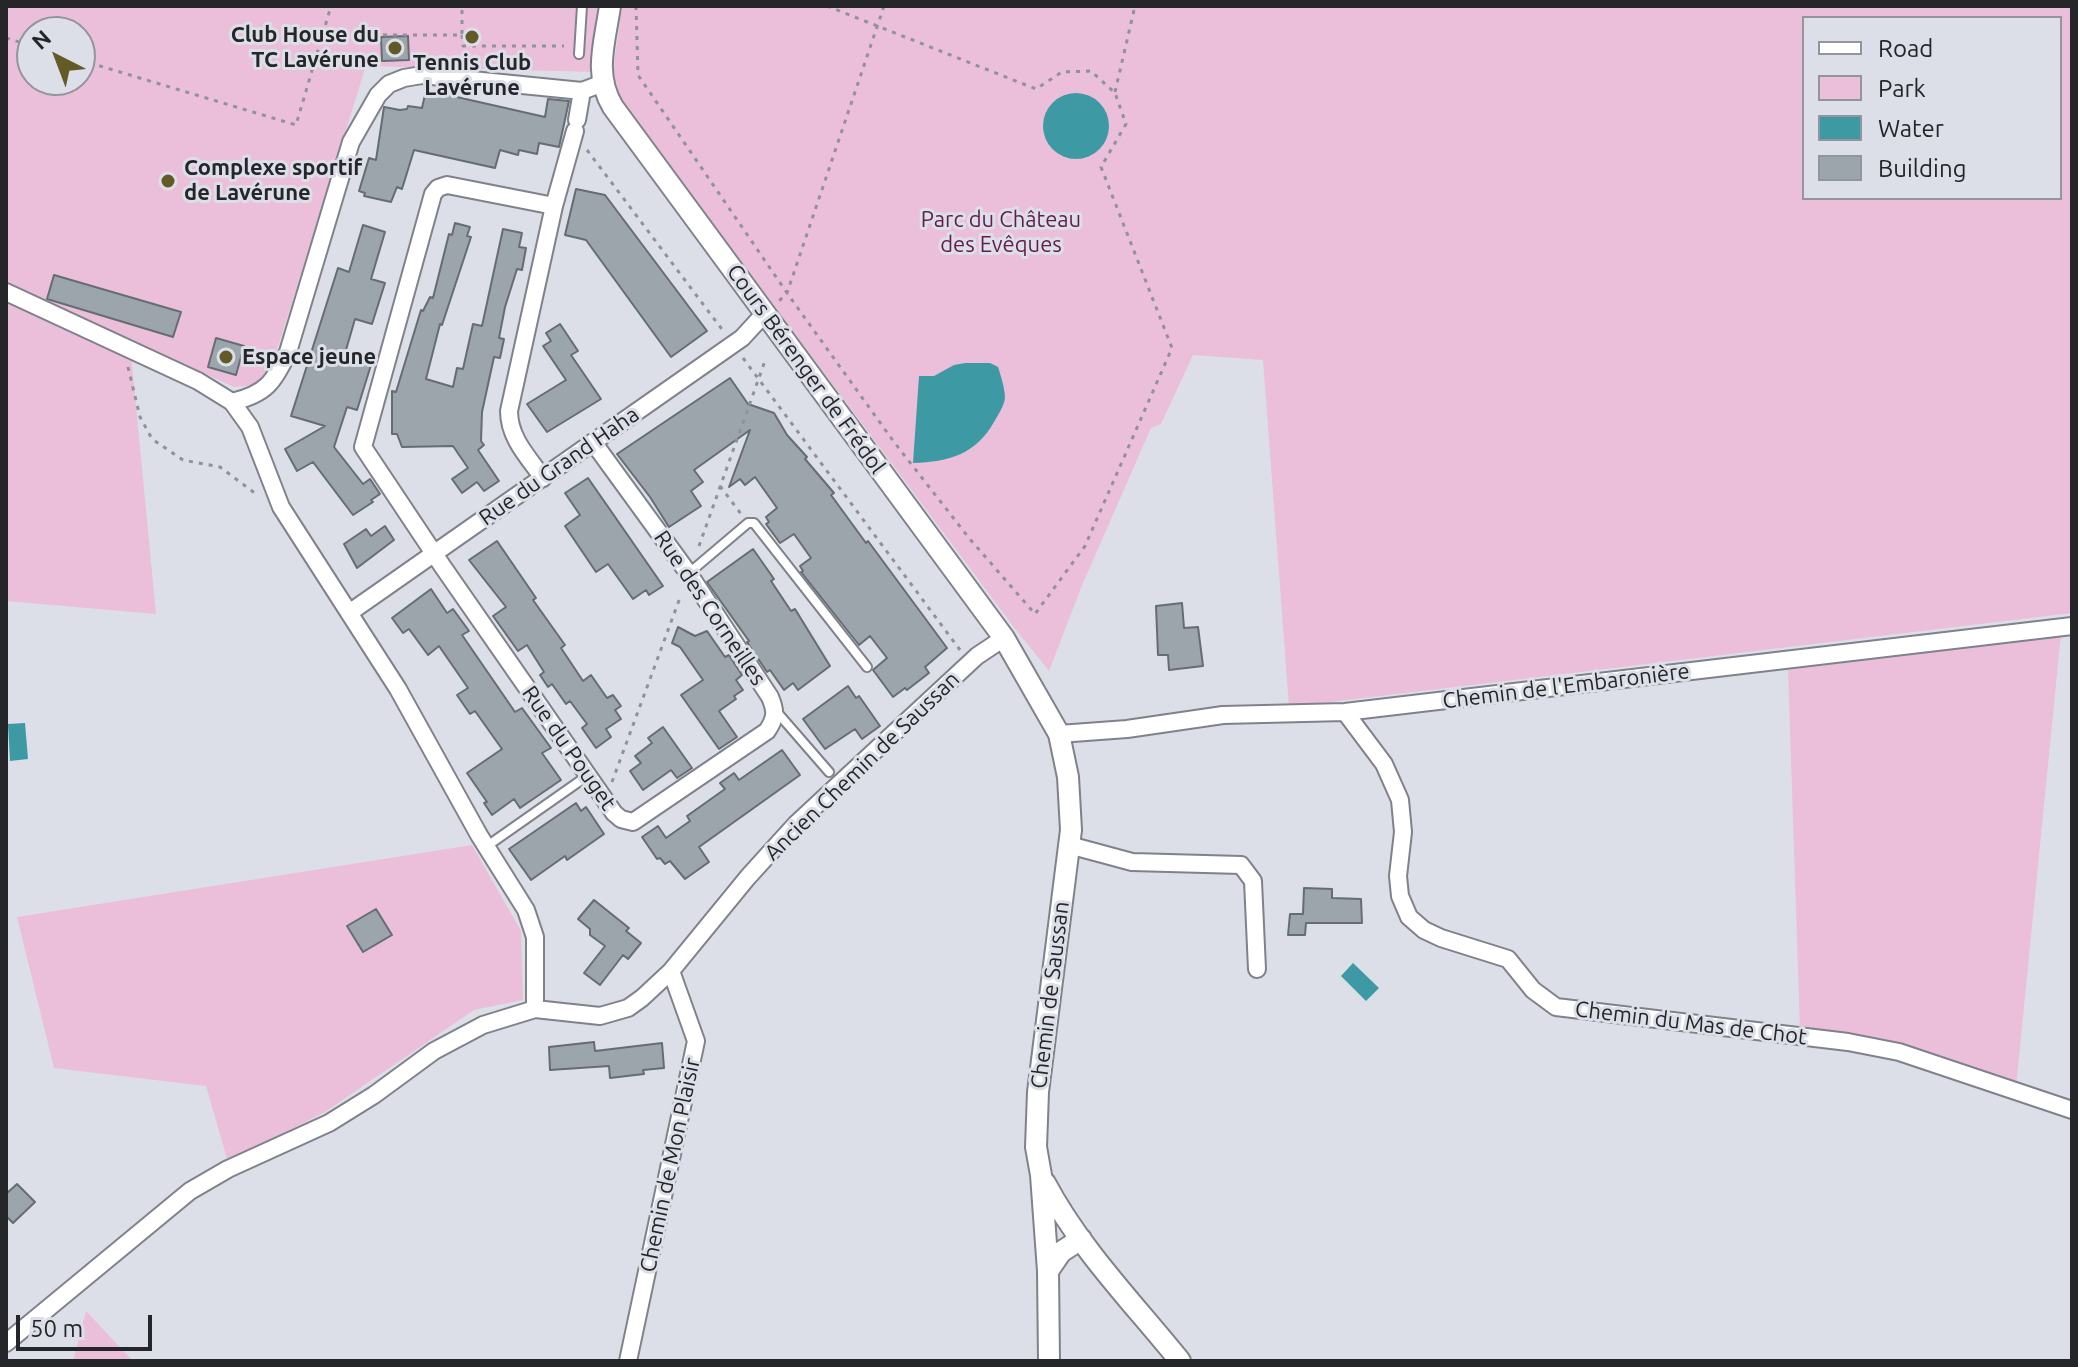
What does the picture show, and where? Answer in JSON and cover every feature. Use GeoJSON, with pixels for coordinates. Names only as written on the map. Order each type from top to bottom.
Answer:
{"type":"FeatureCollection","features":[{"type":"Feature","properties":{"kind":"street","name":"Cours Bérenger de Frédol"},"geometry":{"type":"LineString","coordinates":[[610,6],[601,71],[604,91],[613,107],[1004,638],[1055,728]]}},
{"type":"Feature","properties":{"kind":"street"},"geometry":{"type":"LineString","coordinates":[[232,402],[250,398],[277,377],[288,352],[351,142],[378,95],[389,84],[422,75],[582,91],[603,83]]}},
{"type":"Feature","properties":{"kind":"street"},"geometry":{"type":"LineString","coordinates":[[543,478],[513,435],[509,427],[509,411],[582,91]]}},
{"type":"Feature","properties":{"kind":"street","name":"Rue du Pouget"},"geometry":{"type":"LineString","coordinates":[[554,206],[447,185],[433,194],[363,447],[587,776],[621,819],[633,822],[767,731],[774,722],[776,710]]}},
{"type":"Feature","properties":{"kind":"street"},"geometry":{"type":"LineString","coordinates":[[6,292],[198,381],[232,402],[250,427],[278,500],[398,689],[479,835],[526,910],[535,937],[535,1009],[483,1025],[434,1051],[329,1123],[228,1169],[190,1191],[6,1343]]}},
{"type":"Feature","properties":{"kind":"street","name":"Rue du Grand Haha"},"geometry":{"type":"LineString","coordinates":[[349,613],[742,338],[765,313]]}},
{"type":"Feature","properties":{"kind":"street","name":"Rue des Corneilles"},"geometry":{"type":"LineString","coordinates":[[593,442],[689,574],[776,710]]}},
{"type":"Feature","properties":{"kind":"street","name":"Chemin de l'Embaronière"},"geometry":{"type":"LineString","coordinates":[[1055,728],[1127,729],[1223,715],[1345,712],[2072,626]]}},
{"type":"Feature","properties":{"kind":"street","name":"Ancien Chemin de Saussan"},"geometry":{"type":"LineString","coordinates":[[535,1009],[600,1016],[628,1008],[642,998],[671,971],[797,823],[974,659],[1004,638]]}},
{"type":"Feature","properties":{"kind":"street","name":"Chemin du Mas de Chot"},"geometry":{"type":"LineString","coordinates":[[1345,712],[1384,764],[1400,800],[1403,832],[1398,876],[1400,896],[1409,917],[1424,930],[1441,938],[1508,959],[1533,990],[1556,1007],[1848,1042],[1899,1052],[2072,1110]]}},
{"type":"Feature","properties":{"kind":"street","name":"Chemin de Saussan"},"geometry":{"type":"LineString","coordinates":[[1049,1361],[1048,1271],[1036,1147],[1038,1092],[1069,845],[1068,777],[1055,728]]}},
{"type":"Feature","properties":{"kind":"street"},"geometry":{"type":"LineString","coordinates":[[1069,845],[1132,862],[1233,863],[1246,868],[1253,881],[1257,969]]}},
{"type":"Feature","properties":{"kind":"street","name":"Chemin de Mon Plaisir"},"geometry":{"type":"LineString","coordinates":[[628,1361],[696,1041],[671,971]]}},
{"type":"Feature","properties":{"kind":"street"},"geometry":{"type":"LineString","coordinates":[[1041,1175],[1060,1211],[1180,1361]]}},
{"type":"Feature","properties":{"kind":"street"},"geometry":{"type":"LineString","coordinates":[[1048,1271],[1061,1252],[1081,1239]]}},
{"type":"Feature","properties":{"kind":"lane"},"geometry":{"type":"LineString","coordinates":[[579,54],[582,6]]}},
{"type":"Feature","properties":{"kind":"lane"},"geometry":{"type":"LineString","coordinates":[[689,574],[748,523],[754,523],[867,667]]}},
{"type":"Feature","properties":{"kind":"lane","name":"Rue des Corneilles"},"geometry":{"type":"LineString","coordinates":[[776,710],[829,772]]}},
{"type":"Feature","properties":{"kind":"lane"},"geometry":{"type":"LineString","coordinates":[[490,844],[587,776]]}},
{"type":"Feature","properties":{"kind":"path"},"geometry":{"type":"LineString","coordinates":[[96,65],[296,125],[331,6]]}},
{"type":"Feature","properties":{"kind":"path"},"geometry":{"type":"LineString","coordinates":[[462,6],[463,46],[564,46]]}},
{"type":"Feature","properties":{"kind":"path"},"geometry":{"type":"LineString","coordinates":[[636,6],[638,75],[787,293],[894,442],[969,538],[1035,614],[1085,546],[1172,348],[1101,167],[1126,124],[1115,93],[1091,71],[1062,72],[1036,89],[827,6]]}},
{"type":"Feature","properties":{"kind":"path"},"geometry":{"type":"LineString","coordinates":[[787,293],[884,6]]}},
{"type":"Feature","properties":{"kind":"path"},"geometry":{"type":"LineString","coordinates":[[1115,93],[1135,6]]}},
{"type":"Feature","properties":{"kind":"path"},"geometry":{"type":"LineString","coordinates":[[383,35],[462,35]]}},
{"type":"Feature","properties":{"kind":"path"},"geometry":{"type":"LineString","coordinates":[[576,126],[586,134],[583,144],[974,659]]}},
{"type":"Feature","properties":{"kind":"path"},"geometry":{"type":"LineString","coordinates":[[127,362],[140,417],[152,439],[183,460],[220,467],[263,499],[278,500]]}},
{"type":"Feature","properties":{"kind":"path"},"geometry":{"type":"LineString","coordinates":[[720,486],[748,523]]}},
{"type":"Feature","properties":{"kind":"green space","name":"Complexe sportif de Lavérune"},"geometry":{"type":"Polygon","coordinates":[[[6,6],[602,6],[592,72],[366,66],[271,369],[255,385],[234,387],[6,283],[6,6]]]}},
{"type":"Feature","properties":{"kind":"green space","name":"Parc du Château des Evêques"},"geometry":{"type":"Polygon","coordinates":[[[622,6],[2072,6],[2072,613],[1289,707],[1263,360],[1193,355],[1161,424],[1151,428],[1083,583],[1049,671],[619,98],[613,71],[622,6]]]}},
{"type":"Feature","properties":{"kind":"green space"},"geometry":{"type":"Polygon","coordinates":[[[6,300],[131,354],[156,614],[6,601],[6,300]]]}},
{"type":"Feature","properties":{"kind":"green space"},"geometry":{"type":"Polygon","coordinates":[[[2061,634],[2016,1087],[1800,1030],[1788,670],[2061,634]]]}},
{"type":"Feature","properties":{"kind":"green space"},"geometry":{"type":"Polygon","coordinates":[[[472,845],[521,931],[523,1000],[474,1010],[325,1112],[228,1162],[206,1086],[54,1068],[17,917],[472,845]]]}},
{"type":"Feature","properties":{"kind":"green space"},"geometry":{"type":"Polygon","coordinates":[[[86,1311],[133,1361],[73,1361],[86,1311]]]}},
{"type":"Feature","properties":{"kind":"water"},"geometry":{"type":"Polygon","coordinates":[[[1076,93],[1089,96],[1099,103],[1106,113],[1109,126],[1106,139],[1099,149],[1089,156],[1076,159],[1063,156],[1053,149],[1046,139],[1043,126],[1046,113],[1053,103],[1063,96],[1076,93]]]}},
{"type":"Feature","properties":{"kind":"water"},"geometry":{"type":"Polygon","coordinates":[[[990,363],[998,367],[1005,394],[1001,410],[987,433],[970,449],[938,461],[913,463],[919,376],[934,376],[954,365],[990,363]]]}},
{"type":"Feature","properties":{"kind":"water"},"geometry":{"type":"Polygon","coordinates":[[[25,723],[28,759],[10,761],[8,724],[25,723]]]}},
{"type":"Feature","properties":{"kind":"water"},"geometry":{"type":"Polygon","coordinates":[[[1353,963],[1379,988],[1366,1001],[1341,976],[1353,963]]]}},
{"type":"Feature","properties":{"kind":"building","name":"Club House du TC Lavérune"},"geometry":{"type":"Polygon","coordinates":[[[408,36],[409,60],[382,61],[381,37],[408,36]]]}},
{"type":"Feature","properties":{"kind":"building"},"geometry":{"type":"Polygon","coordinates":[[[426,90],[545,117],[548,99],[569,101],[559,147],[539,143],[537,154],[519,150],[518,155],[500,150],[495,168],[414,150],[402,189],[397,187],[391,202],[364,196],[365,193],[359,191],[369,158],[376,160],[384,107],[400,110],[408,106],[422,108],[426,90]]]}},
{"type":"Feature","properties":{"kind":"building"},"geometry":{"type":"Polygon","coordinates":[[[576,189],[605,195],[707,331],[671,357],[586,240],[565,235],[576,189]]]}},
{"type":"Feature","properties":{"kind":"building"},"geometry":{"type":"Polygon","coordinates":[[[455,223],[470,227],[467,236],[471,237],[440,324],[426,379],[453,387],[457,368],[463,369],[473,324],[482,326],[503,229],[522,233],[519,247],[526,248],[522,270],[517,269],[505,307],[499,338],[504,339],[500,358],[494,357],[482,412],[481,441],[484,445],[478,450],[499,481],[484,491],[477,482],[462,493],[452,479],[468,468],[453,446],[402,447],[397,434],[392,434],[392,391],[396,392],[421,310],[430,297],[433,298],[449,234],[452,235],[455,223]]]}},
{"type":"Feature","properties":{"kind":"building"},"geometry":{"type":"Polygon","coordinates":[[[363,225],[385,232],[371,279],[385,283],[372,324],[355,319],[346,350],[350,351],[347,358],[371,365],[357,410],[347,407],[334,447],[363,484],[370,479],[380,494],[353,515],[313,462],[297,471],[285,449],[325,426],[291,416],[338,268],[349,272],[363,225]]]}},
{"type":"Feature","properties":{"kind":"building"},"geometry":{"type":"Polygon","coordinates":[[[54,275],[181,312],[173,337],[47,299],[54,275]]]}},
{"type":"Feature","properties":{"kind":"building"},"geometry":{"type":"Polygon","coordinates":[[[560,324],[578,351],[571,355],[601,399],[547,432],[527,404],[566,380],[543,346],[551,341],[546,333],[560,324]]]}},
{"type":"Feature","properties":{"kind":"building","name":"Espace jeune"},"geometry":{"type":"Polygon","coordinates":[[[216,338],[244,346],[236,375],[208,367],[216,338]]]}},
{"type":"Feature","properties":{"kind":"building"},"geometry":{"type":"Polygon","coordinates":[[[730,378],[748,404],[774,413],[787,435],[807,457],[805,459],[834,493],[831,495],[866,543],[868,541],[947,648],[925,667],[929,673],[907,690],[905,688],[893,697],[873,670],[887,658],[870,636],[859,645],[801,572],[800,566],[811,558],[794,534],[780,543],[766,524],[769,522],[766,517],[777,508],[755,477],[745,485],[740,479],[729,487],[750,430],[694,470],[703,482],[691,491],[701,506],[669,527],[617,454],[730,378]]]}},
{"type":"Feature","properties":{"kind":"building"},"geometry":{"type":"Polygon","coordinates":[[[588,478],[663,586],[649,595],[646,590],[633,599],[608,564],[596,572],[565,526],[580,515],[565,493],[588,478]]]}},
{"type":"Feature","properties":{"kind":"building"},"geometry":{"type":"Polygon","coordinates":[[[385,526],[394,540],[357,568],[344,544],[366,529],[371,536],[385,526]]]}},
{"type":"Feature","properties":{"kind":"building"},"geometry":{"type":"Polygon","coordinates":[[[497,541],[565,645],[561,648],[583,681],[591,675],[607,698],[613,695],[621,706],[615,710],[621,719],[606,729],[611,737],[596,748],[582,728],[587,724],[570,701],[566,704],[552,684],[548,687],[540,675],[544,672],[527,645],[518,651],[493,616],[506,607],[469,560],[497,541]]]}},
{"type":"Feature","properties":{"kind":"building"},"geometry":{"type":"Polygon","coordinates":[[[753,549],[774,579],[771,581],[791,611],[795,609],[830,666],[798,690],[793,683],[784,690],[770,670],[767,672],[707,582],[753,549]]]}},
{"type":"Feature","properties":{"kind":"building"},"geometry":{"type":"Polygon","coordinates":[[[431,589],[447,613],[453,609],[469,631],[462,635],[515,712],[522,708],[551,748],[542,753],[561,780],[520,808],[514,799],[492,815],[467,773],[502,749],[475,711],[470,714],[457,695],[468,688],[439,646],[428,655],[409,629],[403,633],[392,618],[431,589]]]}},
{"type":"Feature","properties":{"kind":"building"},"geometry":{"type":"Polygon","coordinates":[[[1182,603],[1184,628],[1198,627],[1203,666],[1169,670],[1168,655],[1158,655],[1156,606],[1182,603]]]}},
{"type":"Feature","properties":{"kind":"building"},"geometry":{"type":"Polygon","coordinates":[[[678,627],[695,636],[707,631],[742,675],[736,680],[743,690],[719,711],[737,737],[719,749],[681,695],[703,680],[680,647],[672,643],[678,627]]]}},
{"type":"Feature","properties":{"kind":"building"},"geometry":{"type":"Polygon","coordinates":[[[848,686],[880,726],[862,739],[855,729],[825,749],[803,719],[848,686]]]}},
{"type":"Feature","properties":{"kind":"building"},"geometry":{"type":"Polygon","coordinates":[[[663,727],[692,768],[677,778],[671,770],[643,790],[630,771],[641,763],[635,756],[652,743],[648,738],[663,727]]]}},
{"type":"Feature","properties":{"kind":"building"},"geometry":{"type":"Polygon","coordinates":[[[782,750],[800,775],[699,847],[709,862],[685,879],[670,861],[665,864],[660,858],[657,859],[642,837],[658,826],[666,838],[690,821],[687,816],[725,789],[720,783],[734,773],[739,780],[782,750]]]}},
{"type":"Feature","properties":{"kind":"building"},"geometry":{"type":"Polygon","coordinates":[[[576,803],[581,811],[586,807],[604,834],[531,880],[509,849],[576,803]]]}},
{"type":"Feature","properties":{"kind":"building"},"geometry":{"type":"Polygon","coordinates":[[[1304,888],[1332,889],[1332,898],[1361,899],[1362,923],[1306,923],[1305,935],[1288,935],[1290,914],[1303,914],[1304,888]]]}},
{"type":"Feature","properties":{"kind":"building"},"geometry":{"type":"Polygon","coordinates":[[[594,900],[629,928],[626,931],[641,943],[628,959],[623,955],[600,985],[584,973],[605,946],[590,935],[590,929],[578,919],[594,900]]]}},
{"type":"Feature","properties":{"kind":"building"},"geometry":{"type":"Polygon","coordinates":[[[376,909],[392,935],[363,952],[347,926],[376,909]]]}},
{"type":"Feature","properties":{"kind":"building"},"geometry":{"type":"Polygon","coordinates":[[[594,1042],[595,1051],[662,1043],[664,1068],[610,1078],[609,1066],[550,1070],[549,1047],[594,1042]]]}},
{"type":"Feature","properties":{"kind":"building"},"geometry":{"type":"Polygon","coordinates":[[[17,1184],[35,1202],[13,1223],[6,1216],[6,1194],[17,1184]]]}},
{"type":"Feature","properties":{"kind":"place","name":"Tennis Club Lavérune"},"geometry":{"type":"Point","coordinates":[472,37]}},
{"type":"Feature","properties":{"kind":"place","name":"Club House du TC Lavérune"},"geometry":{"type":"Point","coordinates":[395,48]}},
{"type":"Feature","properties":{"kind":"place","name":"Complexe sportif de Lavérune"},"geometry":{"type":"Point","coordinates":[168,181]}},
{"type":"Feature","properties":{"kind":"place","name":"Espace jeune"},"geometry":{"type":"Point","coordinates":[226,357]}}]}
